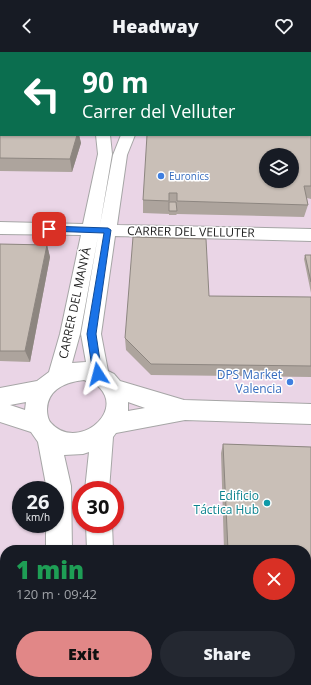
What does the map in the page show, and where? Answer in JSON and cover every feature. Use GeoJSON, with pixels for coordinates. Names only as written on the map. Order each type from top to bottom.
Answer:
{"type":"FeatureCollection","features":[{"type":"Feature","properties":{"kind":"street","name":"CARRER DEL MANYÀ"},"geometry":{"type":"LineString","coordinates":[[98,374],[91,334],[105,154],[103,136]]}},
{"type":"Feature","properties":{"kind":"street"},"geometry":{"type":"LineString","coordinates":[[112,136],[124,136]]}},
{"type":"Feature","properties":{"kind":"street","name":"CARRER DEL MANYÀ"},"geometry":{"type":"LineString","coordinates":[[50,383],[70,334],[120,155],[129,136]]}},
{"type":"Feature","properties":{"kind":"street","name":"CARRER DEL VELLUTER"},"geometry":{"type":"LineString","coordinates":[[0,228],[311,235]]}},
{"type":"Feature","properties":{"kind":"street"},"geometry":{"type":"LineString","coordinates":[[0,398],[50,383],[78,372],[98,374],[108,380],[115,389],[118,400],[118,412],[107,429],[98,481]]}},
{"type":"Feature","properties":{"kind":"street"},"geometry":{"type":"LineString","coordinates":[[50,383],[37,400],[35,412],[43,431],[59,486],[59,545]]}},
{"type":"Feature","properties":{"kind":"street"},"geometry":{"type":"LineString","coordinates":[[115,389],[186,410],[311,414]]}},
{"type":"Feature","properties":{"kind":"street"},"geometry":{"type":"LineString","coordinates":[[0,412],[43,431],[61,443],[75,444],[90,441],[107,429],[186,410]]}},
{"type":"Feature","properties":{"kind":"street"},"geometry":{"type":"LineString","coordinates":[[99,533],[100,545]]}},
{"type":"Feature","properties":{"kind":"shaded area"},"geometry":{"type":"Polygon","coordinates":[[[0,136],[311,136],[311,545],[0,545],[0,136]]]}},
{"type":"Feature","properties":{"kind":"building"},"geometry":{"type":"Polygon","coordinates":[[[0,136],[77,136],[70,159],[0,158],[0,136]]]}},
{"type":"Feature","properties":{"kind":"building"},"geometry":{"type":"Polygon","coordinates":[[[147,136],[311,136],[311,186],[304,186],[308,205],[177,201],[177,193],[169,193],[169,201],[143,200],[147,136]]]}},
{"type":"Feature","properties":{"kind":"building"},"geometry":{"type":"Polygon","coordinates":[[[169,202],[176,202],[177,211],[169,211],[169,202]]]}},
{"type":"Feature","properties":{"kind":"building"},"geometry":{"type":"Polygon","coordinates":[[[133,237],[206,239],[209,296],[311,297],[311,366],[151,364],[125,338],[133,237]]]}},
{"type":"Feature","properties":{"kind":"building"},"geometry":{"type":"Polygon","coordinates":[[[0,244],[47,245],[25,351],[0,351],[0,244]]]}},
{"type":"Feature","properties":{"kind":"building"},"geometry":{"type":"Polygon","coordinates":[[[305,255],[311,255],[311,282],[305,255]]]}},
{"type":"Feature","properties":{"kind":"building","name":"Edificio Táctica Hub"},"geometry":{"type":"Polygon","coordinates":[[[223,444],[311,447],[311,545],[228,545],[223,444]]]}},
{"type":"Feature","properties":{"kind":"place","name":"Euronics"},"geometry":{"type":"Point","coordinates":[161,176]}},
{"type":"Feature","properties":{"kind":"place","name":"DPS Market Valencia"},"geometry":{"type":"Point","coordinates":[290,382]}},
{"type":"Feature","properties":{"kind":"place","name":"Edificio Táctica Hub"},"geometry":{"type":"Point","coordinates":[267,503]}},
{"type":"Feature","properties":{"kind":"route"},"geometry":{"type":"LineString","coordinates":[[49,229],[108,230],[91,334],[98,374]]}}]}
